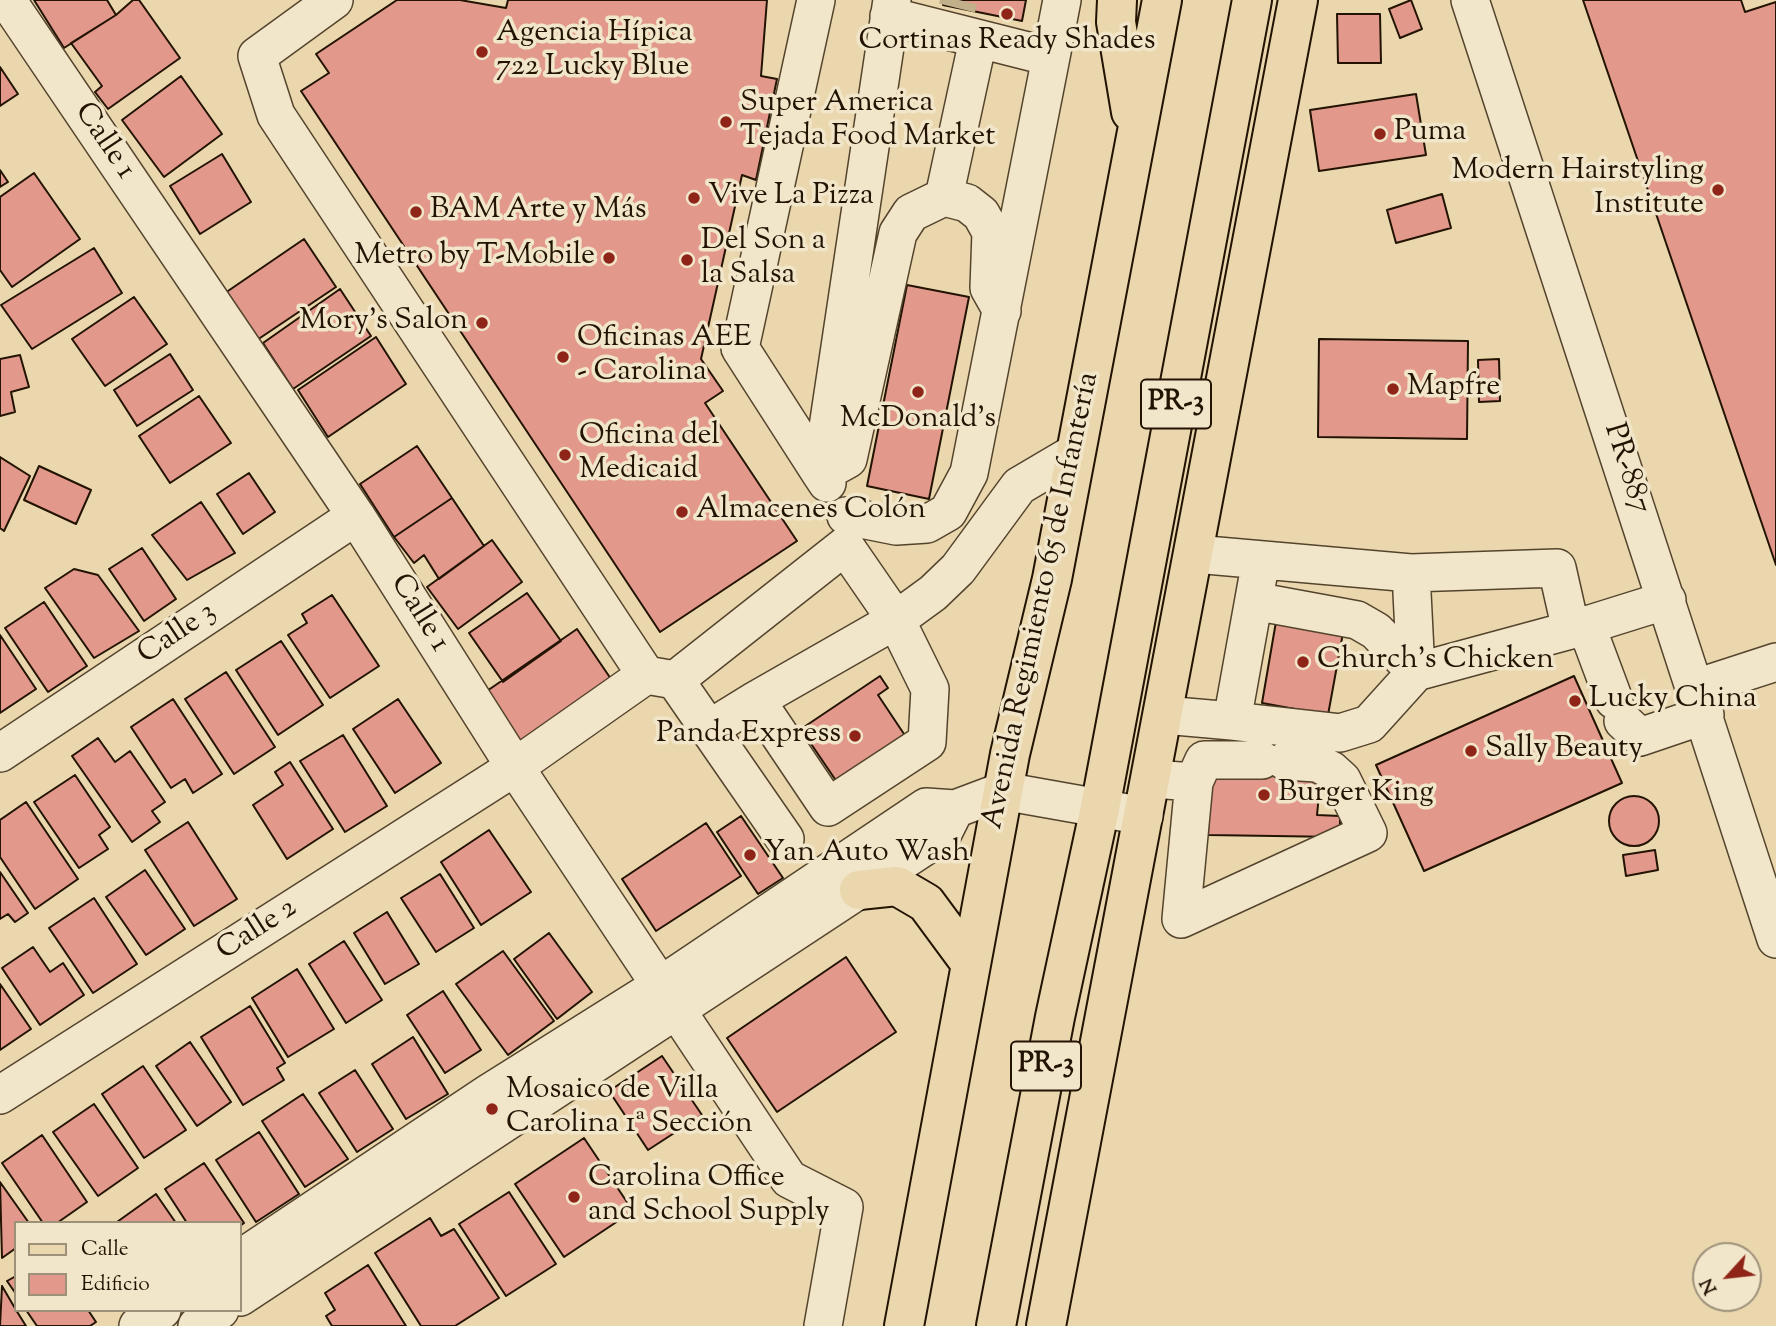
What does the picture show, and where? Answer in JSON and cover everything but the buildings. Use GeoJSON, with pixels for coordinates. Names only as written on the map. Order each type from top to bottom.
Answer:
{"type":"FeatureCollection","features":[{"type":"Feature","properties":{"kind":"main road"},"geometry":{"type":"LineString","coordinates":[[1117,0],[1116,22],[1135,138]]}},
{"type":"Feature","properties":{"kind":"main road","name":"Avenida Regimiento 65 de Infantería"},"geometry":{"type":"LineString","coordinates":[[904,1326],[1003,791],[1052,579],[1162,0]]}},
{"type":"Feature","properties":{"kind":"main road","name":"PR-3"},"geometry":{"type":"LineString","coordinates":[[996,1326],[1055,1017],[1100,808],[1252,0]]}},
{"type":"Feature","properties":{"kind":"main road"},"geometry":{"type":"LineString","coordinates":[[1046,1326],[1195,554],[1298,0]]}},
{"type":"Feature","properties":{"kind":"main road"},"geometry":{"type":"LineString","coordinates":[[859,890],[897,886],[926,903],[971,964]]}},
{"type":"Feature","properties":{"kind":"street","name":"Calle 1"},"geometry":{"type":"LineString","coordinates":[[7,0],[356,516],[515,767],[789,1179],[844,1207],[823,1326]]}},
{"type":"Feature","properties":{"kind":"street"},"geometry":{"type":"LineString","coordinates":[[334,0],[257,56],[276,115],[661,677],[709,729],[785,839]]}},
{"type":"Feature","properties":{"kind":"street"},"geometry":{"type":"LineString","coordinates":[[756,700],[828,807],[927,742],[930,689],[896,620],[846,531],[821,474],[740,348],[816,0]]}},
{"type":"Feature","properties":{"kind":"street"},"geometry":{"type":"LineString","coordinates":[[846,531],[927,524],[948,512],[969,474],[1062,0]]}},
{"type":"Feature","properties":{"kind":"street","name":"PR-887"},"geometry":{"type":"LineString","coordinates":[[1470,0],[1776,939]]}},
{"type":"Feature","properties":{"kind":"street"},"geometry":{"type":"LineString","coordinates":[[821,474],[891,8],[952,21],[1051,57]]}},
{"type":"Feature","properties":{"kind":"street"},"geometry":{"type":"LineString","coordinates":[[944,197],[952,21]]}},
{"type":"Feature","properties":{"kind":"street"},"geometry":{"type":"LineString","coordinates":[[821,474],[848,459],[898,233],[911,213],[944,197],[967,203],[981,214],[991,232],[989,288],[1002,311]]}},
{"type":"Feature","properties":{"kind":"street"},"geometry":{"type":"LineString","coordinates":[[709,729],[896,620],[933,593],[958,569],[1020,486],[1075,453]]}},
{"type":"Feature","properties":{"kind":"street","name":"Calle 3"},"geometry":{"type":"LineString","coordinates":[[0,753],[356,516]]}},
{"type":"Feature","properties":{"kind":"street","name":"Calle 2"},"geometry":{"type":"LineString","coordinates":[[0,1095],[661,677],[846,531]]}},
{"type":"Feature","properties":{"kind":"street"},"geometry":{"type":"LineString","coordinates":[[1195,554],[1410,573],[1557,568],[1578,627],[1619,710],[1640,737],[1700,701],[1776,662]]}},
{"type":"Feature","properties":{"kind":"street"},"geometry":{"type":"LineString","coordinates":[[1232,721],[1261,560]]}},
{"type":"Feature","properties":{"kind":"street"},"geometry":{"type":"LineString","coordinates":[[1410,573],[1416,673]]}},
{"type":"Feature","properties":{"kind":"street"},"geometry":{"type":"LineString","coordinates":[[1164,715],[1340,733],[1369,724],[1416,673],[1667,600]]}},
{"type":"Feature","properties":{"kind":"street"},"geometry":{"type":"LineString","coordinates":[[1254,601],[1357,621],[1376,631],[1416,673]]}},
{"type":"Feature","properties":{"kind":"street"},"geometry":{"type":"LineString","coordinates":[[1204,760],[1317,763],[1342,780],[1368,833],[1181,919],[1194,782],[1204,760]]}},
{"type":"Feature","properties":{"kind":"street"},"geometry":{"type":"LineString","coordinates":[[1152,779],[1194,782]]}},
{"type":"Feature","properties":{"kind":"street"},"geometry":{"type":"LineString","coordinates":[[242,1296],[669,996],[926,807],[955,809],[1003,791],[1144,816]]}},
{"type":"Feature","properties":{"kind":"street"},"geometry":{"type":"LineString","coordinates":[[242,1258],[478,1101],[859,890],[942,835],[955,809]]}},
{"type":"Feature","properties":{"kind":"street"},"geometry":{"type":"LineString","coordinates":[[138,1326],[159,1312]]}},
{"type":"Feature","properties":{"kind":"street"},"geometry":{"type":"LineString","coordinates":[[197,1326],[217,1312]]}},
{"type":"Feature","properties":{"kind":"tunnel"},"geometry":{"type":"LineString","coordinates":[[957,8],[959,0]]}},
{"type":"Feature","properties":{"kind":"place","name":"Cortinas Ready Shades"},"geometry":{"type":"Point","coordinates":[1007,14]}},
{"type":"Feature","properties":{"kind":"place","name":"Agencia Hípica 722 Lucky Blue"},"geometry":{"type":"Point","coordinates":[482,52]}},
{"type":"Feature","properties":{"kind":"place","name":"Super America Tejada Food Market"},"geometry":{"type":"Point","coordinates":[726,122]}},
{"type":"Feature","properties":{"kind":"place","name":"Puma"},"geometry":{"type":"Point","coordinates":[1380,134]}},
{"type":"Feature","properties":{"kind":"place","name":"Modern Hairstyling Institute"},"geometry":{"type":"Point","coordinates":[1718,190]}},
{"type":"Feature","properties":{"kind":"place","name":"Vive La Pizza"},"geometry":{"type":"Point","coordinates":[694,198]}},
{"type":"Feature","properties":{"kind":"place","name":"BAM Arte y Más"},"geometry":{"type":"Point","coordinates":[416,212]}},
{"type":"Feature","properties":{"kind":"place","name":"Metro by T-Mobile"},"geometry":{"type":"Point","coordinates":[609,258]}},
{"type":"Feature","properties":{"kind":"place","name":"Del Son a la Salsa"},"geometry":{"type":"Point","coordinates":[687,260]}},
{"type":"Feature","properties":{"kind":"place","name":"Mory's Salon"},"geometry":{"type":"Point","coordinates":[482,323]}},
{"type":"Feature","properties":{"kind":"place","name":"Oficinas AEE - Carolina"},"geometry":{"type":"Point","coordinates":[563,357]}},
{"type":"Feature","properties":{"kind":"place","name":"Mapfre"},"geometry":{"type":"Point","coordinates":[1393,389]}},
{"type":"Feature","properties":{"kind":"place","name":"McDonald's"},"geometry":{"type":"Point","coordinates":[918,392]}},
{"type":"Feature","properties":{"kind":"place","name":"Oficina del Medicaid"},"geometry":{"type":"Point","coordinates":[565,455]}},
{"type":"Feature","properties":{"kind":"place","name":"Almacenes Colón"},"geometry":{"type":"Point","coordinates":[682,512]}},
{"type":"Feature","properties":{"kind":"place","name":"Church's Chicken"},"geometry":{"type":"Point","coordinates":[1303,662]}},
{"type":"Feature","properties":{"kind":"place","name":"Lucky China"},"geometry":{"type":"Point","coordinates":[1575,701]}},
{"type":"Feature","properties":{"kind":"place","name":"Panda Express"},"geometry":{"type":"Point","coordinates":[855,736]}},
{"type":"Feature","properties":{"kind":"place","name":"Sally Beauty"},"geometry":{"type":"Point","coordinates":[1471,751]}},
{"type":"Feature","properties":{"kind":"place","name":"Burger King"},"geometry":{"type":"Point","coordinates":[1264,795]}},
{"type":"Feature","properties":{"kind":"place","name":"Yan Auto Wash"},"geometry":{"type":"Point","coordinates":[750,855]}},
{"type":"Feature","properties":{"kind":"place","name":"Mosaico de Villa Carolina 1ª Sección"},"geometry":{"type":"Point","coordinates":[492,1109]}},
{"type":"Feature","properties":{"kind":"place","name":"Carolina Office and School Supply"},"geometry":{"type":"Point","coordinates":[574,1197]}}]}
